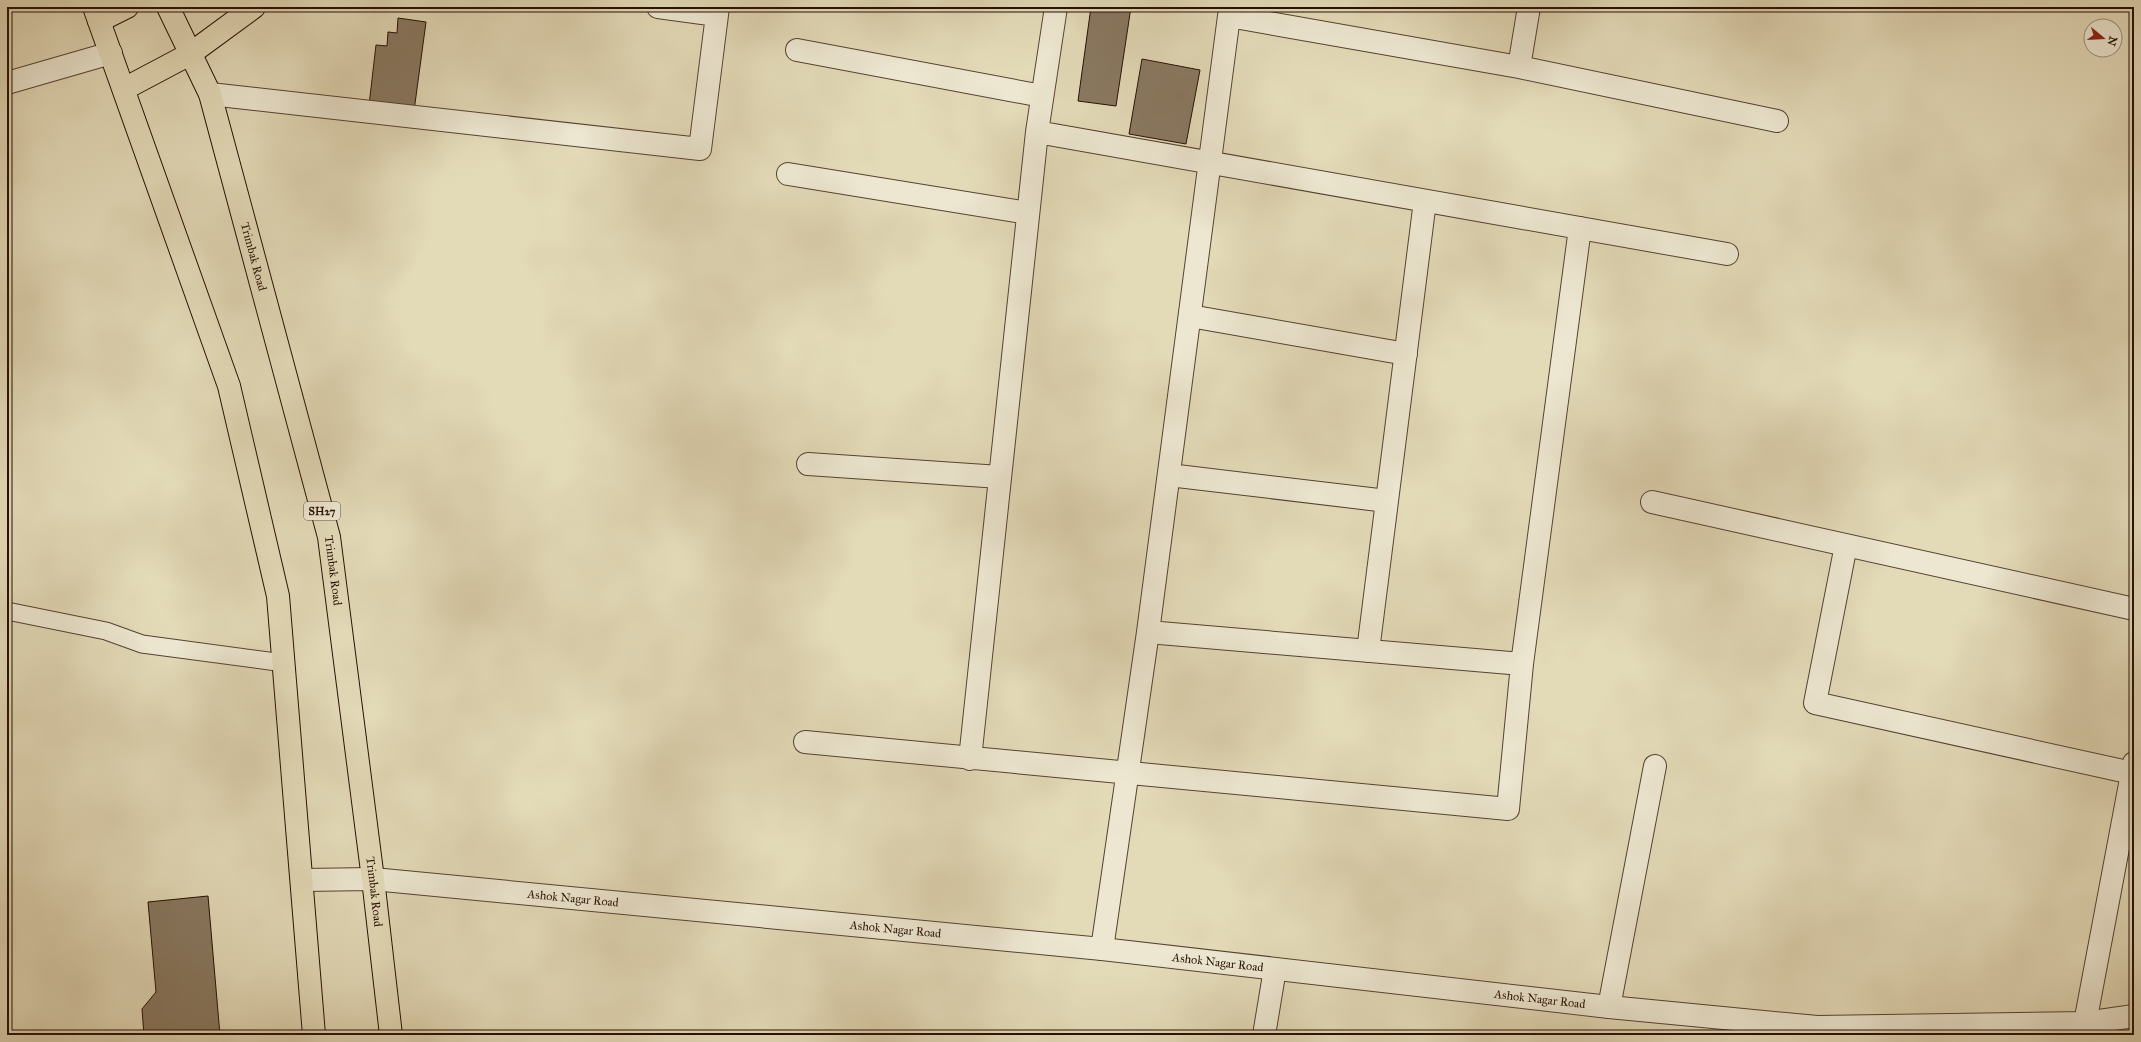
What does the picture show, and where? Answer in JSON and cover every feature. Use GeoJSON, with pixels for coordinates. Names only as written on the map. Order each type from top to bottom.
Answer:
{"type":"FeatureCollection","features":[{"type":"Feature","properties":{"kind":"main road"},"geometry":{"type":"LineString","coordinates":[[127,7],[97,14],[229,386],[278,596],[314,1035]]}},
{"type":"Feature","properties":{"kind":"main road","name":"Trimbak Road"},"geometry":{"type":"LineString","coordinates":[[168,7],[210,94],[329,537],[374,879],[391,1035]]}},
{"type":"Feature","properties":{"kind":"main road"},"geometry":{"type":"LineString","coordinates":[[124,88],[190,54],[254,7]]}},
{"type":"Feature","properties":{"kind":"street"},"geometry":{"type":"LineString","coordinates":[[210,94],[700,149],[717,11],[658,7]]}},
{"type":"Feature","properties":{"kind":"street"},"geometry":{"type":"LineString","coordinates":[[970,759],[1037,132],[1056,7]]}},
{"type":"Feature","properties":{"kind":"street"},"geometry":{"type":"LineString","coordinates":[[1519,68],[1529,7]]}},
{"type":"Feature","properties":{"kind":"street"},"geometry":{"type":"LineString","coordinates":[[1102,949],[1148,632],[1230,16],[1519,68],[1777,121]]}},
{"type":"Feature","properties":{"kind":"street"},"geometry":{"type":"LineString","coordinates":[[797,50],[1042,96]]}},
{"type":"Feature","properties":{"kind":"street"},"geometry":{"type":"LineString","coordinates":[[7,83],[111,53]]}},
{"type":"Feature","properties":{"kind":"street"},"geometry":{"type":"LineString","coordinates":[[1037,132],[1727,254]]}},
{"type":"Feature","properties":{"kind":"street"},"geometry":{"type":"LineString","coordinates":[[788,174],[1028,213]]}},
{"type":"Feature","properties":{"kind":"street"},"geometry":{"type":"LineString","coordinates":[[1368,651],[1425,200]]}},
{"type":"Feature","properties":{"kind":"street"},"geometry":{"type":"LineString","coordinates":[[805,742],[1127,774],[1508,809],[1522,664],[1580,228]]}},
{"type":"Feature","properties":{"kind":"street"},"geometry":{"type":"LineString","coordinates":[[1190,316],[1406,354]]}},
{"type":"Feature","properties":{"kind":"street"},"geometry":{"type":"LineString","coordinates":[[808,464],[1000,477]]}},
{"type":"Feature","properties":{"kind":"street"},"geometry":{"type":"LineString","coordinates":[[1169,475],[1387,501]]}},
{"type":"Feature","properties":{"kind":"street"},"geometry":{"type":"LineString","coordinates":[[1652,502],[2134,609]]}},
{"type":"Feature","properties":{"kind":"street"},"geometry":{"type":"LineString","coordinates":[[1846,545],[1815,703],[2133,768],[2085,1023]]}},
{"type":"Feature","properties":{"kind":"street"},"geometry":{"type":"LineString","coordinates":[[1148,632],[1522,664]]}},
{"type":"Feature","properties":{"kind":"street"},"geometry":{"type":"LineString","coordinates":[[1609,1007],[1655,766]]}},
{"type":"Feature","properties":{"kind":"street","name":"Ashok Nagar Road"},"geometry":{"type":"LineString","coordinates":[[302,880],[374,879],[1102,949],[1609,1007],[1817,1027],[2085,1023],[2134,1016]]}},
{"type":"Feature","properties":{"kind":"street"},"geometry":{"type":"LineString","coordinates":[[1264,1035],[1275,968]]}},
{"type":"Feature","properties":{"kind":"lane"},"geometry":{"type":"LineString","coordinates":[[7,611],[106,632],[142,644],[284,663]]}},
{"type":"Feature","properties":{"kind":"building"},"geometry":{"type":"Polygon","coordinates":[[[1091,7],[1131,7],[1116,106],[1078,101],[1091,7]]]}},
{"type":"Feature","properties":{"kind":"building"},"geometry":{"type":"Polygon","coordinates":[[[398,18],[426,22],[414,111],[369,105],[376,45],[387,46],[388,32],[397,33],[398,18]]]}},
{"type":"Feature","properties":{"kind":"building"},"geometry":{"type":"Polygon","coordinates":[[[1142,59],[1200,70],[1186,144],[1129,134],[1142,59]]]}},
{"type":"Feature","properties":{"kind":"building"},"geometry":{"type":"Polygon","coordinates":[[[208,896],[220,1035],[144,1035],[142,1009],[156,992],[148,902],[208,896]]]}}]}
